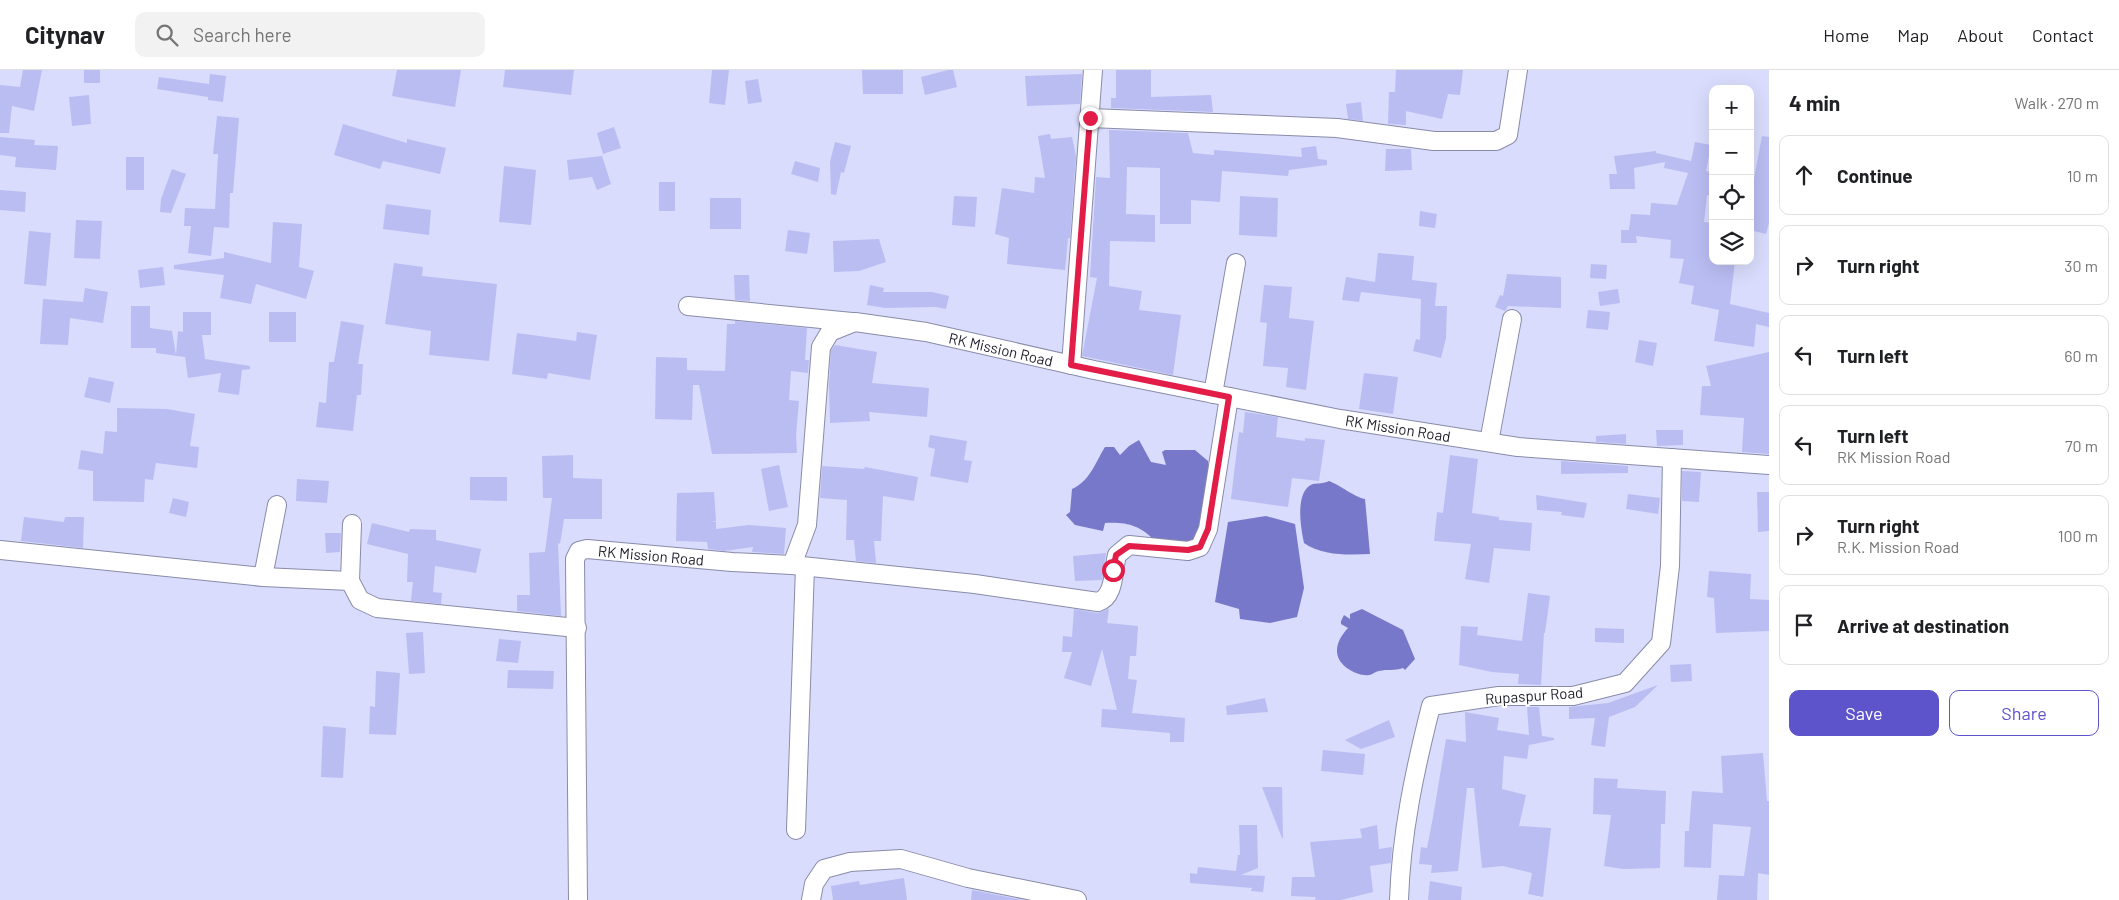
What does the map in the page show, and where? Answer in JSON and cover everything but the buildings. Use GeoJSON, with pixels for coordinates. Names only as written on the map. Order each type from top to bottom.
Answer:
{"type":"FeatureCollection","features":[{"type":"Feature","properties":{"kind":"street"},"geometry":{"type":"LineString","coordinates":[[1071,365],[1093,70]]}},
{"type":"Feature","properties":{"kind":"street"},"geometry":{"type":"LineString","coordinates":[[1090,118],[1336,128],[1434,141],[1496,141],[1508,135],[1518,70]]}},
{"type":"Feature","properties":{"kind":"street"},"geometry":{"type":"LineString","coordinates":[[796,830],[799,566],[975,584],[1098,602],[1104,600],[1111,588],[1116,555],[1129,546],[1188,550],[1200,547],[1208,529],[1236,263]]}},
{"type":"Feature","properties":{"kind":"street"},"geometry":{"type":"LineString","coordinates":[[688,306],[855,322]]}},
{"type":"Feature","properties":{"kind":"street"},"geometry":{"type":"LineString","coordinates":[[1489,442],[1512,319]]}},
{"type":"Feature","properties":{"kind":"street","name":"RK Mission Road"},"geometry":{"type":"LineString","coordinates":[[576,628],[575,559],[579,551],[587,548],[732,562],[799,566],[807,524],[821,347],[830,332],[855,322],[926,332],[1071,365],[1340,419],[1518,446],[1769,465]]}},
{"type":"Feature","properties":{"kind":"street","name":"Rupaspur Road"},"geometry":{"type":"LineString","coordinates":[[1399,900],[1400,872],[1416,766],[1431,706],[1499,696],[1573,696],[1625,683],[1661,643],[1670,566],[1672,458]]}},
{"type":"Feature","properties":{"kind":"street"},"geometry":{"type":"LineString","coordinates":[[263,577],[277,505]]}},
{"type":"Feature","properties":{"kind":"street"},"geometry":{"type":"LineString","coordinates":[[352,524],[350,581],[360,600],[377,608],[576,628],[578,900]]}},
{"type":"Feature","properties":{"kind":"street"},"geometry":{"type":"LineString","coordinates":[[0,550],[263,577],[350,581]]}},
{"type":"Feature","properties":{"kind":"street"},"geometry":{"type":"LineString","coordinates":[[811,900],[814,884],[824,869],[850,862],[901,859],[968,878],[1077,900]]}},
{"type":"Feature","properties":{"kind":"shaded area"},"geometry":{"type":"Polygon","coordinates":[[[1139,440],[1151,462],[1166,465],[1162,452],[1165,450],[1195,450],[1208,461],[1207,504],[1202,524],[1193,543],[1156,542],[1139,528],[1127,524],[1105,523],[1103,531],[1075,525],[1066,515],[1070,512],[1072,489],[1088,476],[1105,447],[1114,447],[1120,455],[1139,440]]]}},
{"type":"Feature","properties":{"kind":"shaded area"},"geometry":{"type":"Polygon","coordinates":[[[1329,481],[1365,499],[1370,554],[1327,552],[1304,543],[1300,511],[1303,494],[1313,484],[1329,481]]]}},
{"type":"Feature","properties":{"kind":"shaded area"},"geometry":{"type":"Polygon","coordinates":[[[1266,516],[1295,524],[1304,588],[1297,617],[1270,623],[1240,619],[1239,609],[1215,602],[1228,522],[1266,516]]]}},
{"type":"Feature","properties":{"kind":"shaded area"},"geometry":{"type":"Polygon","coordinates":[[[1362,609],[1403,630],[1415,659],[1405,670],[1403,668],[1382,670],[1370,675],[1364,675],[1350,670],[1340,661],[1337,650],[1338,645],[1348,628],[1341,624],[1341,621],[1344,615],[1350,619],[1350,614],[1362,609]]]}},
{"type":"Feature","properties":{"kind":"route"},"geometry":{"type":"LineString","coordinates":[[1090,118],[1071,365],[1229,397],[1208,529],[1200,547],[1188,550],[1172,550],[1146,546],[1129,546],[1116,555],[1113,570]]}}]}
